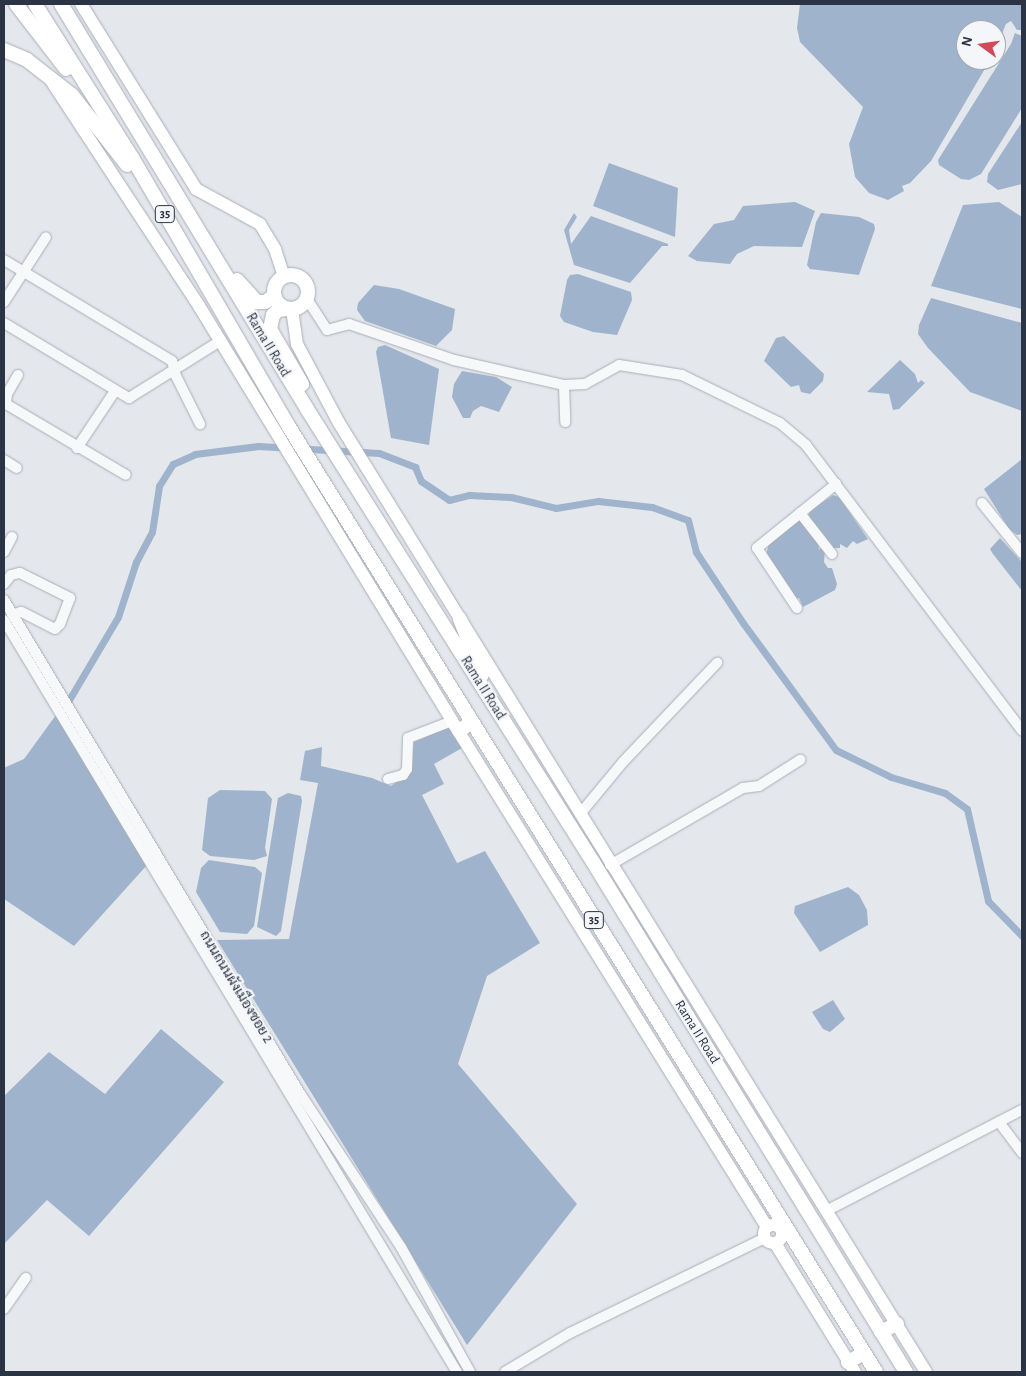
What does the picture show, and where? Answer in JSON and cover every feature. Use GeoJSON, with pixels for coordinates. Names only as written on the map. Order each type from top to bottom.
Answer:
{"type":"FeatureCollection","features":[{"type":"Feature","properties":{"kind":"highway"},"geometry":{"type":"LineString","coordinates":[[16,4],[133,159],[148,149]]}},
{"type":"Feature","properties":{"kind":"highway","name":"Rama II Road"},"geometry":{"type":"LineString","coordinates":[[35,4],[133,159],[289,427],[472,722],[774,1232],[876,1372]]}},
{"type":"Feature","properties":{"kind":"highway","name":"Rama II Road"},"geometry":{"type":"LineString","coordinates":[[61,4],[307,409],[495,708],[906,1372]]}},
{"type":"Feature","properties":{"kind":"highway"},"geometry":{"type":"LineString","coordinates":[[73,4],[112,86]]}},
{"type":"Feature","properties":{"kind":"highway"},"geometry":{"type":"LineString","coordinates":[[4,50],[27,60],[72,95],[159,204]]}},
{"type":"Feature","properties":{"kind":"highway"},"geometry":{"type":"LineString","coordinates":[[188,213],[212,241],[243,289],[257,302],[265,302],[274,296]]}},
{"type":"Feature","properties":{"kind":"highway"},"geometry":{"type":"LineString","coordinates":[[274,296],[275,284],[284,276],[301,277],[308,287],[307,299],[289,309],[278,310],[273,315],[270,330],[305,388],[307,409]]}},
{"type":"Feature","properties":{"kind":"highway"},"geometry":{"type":"LineString","coordinates":[[274,296],[289,309]]}},
{"type":"Feature","properties":{"kind":"highway"},"geometry":{"type":"LineString","coordinates":[[460,619],[495,708]]}},
{"type":"Feature","properties":{"kind":"highway"},"geometry":{"type":"LineString","coordinates":[[455,726],[472,722]]}},
{"type":"Feature","properties":{"kind":"highway"},"geometry":{"type":"LineString","coordinates":[[881,1332],[897,1324]]}},
{"type":"Feature","properties":{"kind":"highway"},"geometry":{"type":"LineString","coordinates":[[852,1367],[864,1353]]}},
{"type":"Feature","properties":{"kind":"main road"},"geometry":{"type":"LineString","coordinates":[[81,4],[196,189],[260,224],[275,249],[284,276]]}},
{"type":"Feature","properties":{"kind":"main road","name":"Rama II Road"},"geometry":{"type":"LineString","coordinates":[[48,75],[125,189],[220,341],[455,726],[774,1232],[852,1367]]}},
{"type":"Feature","properties":{"kind":"main road","name":"Rama II Road"},"geometry":{"type":"LineString","coordinates":[[289,309],[296,344],[347,437],[610,865],[752,1088],[926,1372]]}},
{"type":"Feature","properties":{"kind":"street"},"geometry":{"type":"LineString","coordinates":[[4,302],[46,237]]}},
{"type":"Feature","properties":{"kind":"street"},"geometry":{"type":"LineString","coordinates":[[4,260],[172,361],[200,424]]}},
{"type":"Feature","properties":{"kind":"street"},"geometry":{"type":"LineString","coordinates":[[307,299],[327,330],[349,324],[454,360],[564,385],[585,384],[619,365],[682,376],[780,422],[806,445],[1022,731]]}},
{"type":"Feature","properties":{"kind":"street"},"geometry":{"type":"LineString","coordinates":[[4,323],[129,398],[220,341]]}},
{"type":"Feature","properties":{"kind":"street"},"geometry":{"type":"LineString","coordinates":[[18,375],[7,394],[6,404],[77,448],[126,475]]}},
{"type":"Feature","properties":{"kind":"street"},"geometry":{"type":"LineString","coordinates":[[564,385],[565,422]]}},
{"type":"Feature","properties":{"kind":"street"},"geometry":{"type":"LineString","coordinates":[[77,448],[115,391]]}},
{"type":"Feature","properties":{"kind":"street"},"geometry":{"type":"LineString","coordinates":[[4,460],[17,468]]}},
{"type":"Feature","properties":{"kind":"street"},"geometry":{"type":"LineString","coordinates":[[797,608],[757,548],[836,484]]}},
{"type":"Feature","properties":{"kind":"street"},"geometry":{"type":"LineString","coordinates":[[982,503],[1022,553]]}},
{"type":"Feature","properties":{"kind":"street"},"geometry":{"type":"LineString","coordinates":[[800,513],[832,554]]}},
{"type":"Feature","properties":{"kind":"street"},"geometry":{"type":"LineString","coordinates":[[4,552],[12,537]]}},
{"type":"Feature","properties":{"kind":"street"},"geometry":{"type":"LineString","coordinates":[[4,584],[11,574],[20,573],[70,598],[60,624],[55,629],[21,612],[8,617]]}},
{"type":"Feature","properties":{"kind":"street","name":"ถนนถนนผังเมืองซอย 2"},"geometry":{"type":"LineString","coordinates":[[4,600],[8,617],[316,1128],[457,1372]]}},
{"type":"Feature","properties":{"kind":"street"},"geometry":{"type":"LineString","coordinates":[[580,814],[623,762],[717,663]]}},
{"type":"Feature","properties":{"kind":"street"},"geometry":{"type":"LineString","coordinates":[[388,779],[403,775],[407,769],[408,738],[455,726]]}},
{"type":"Feature","properties":{"kind":"street"},"geometry":{"type":"LineString","coordinates":[[610,865],[743,788],[758,786],[800,760]]}},
{"type":"Feature","properties":{"kind":"street"},"geometry":{"type":"LineString","coordinates":[[826,1211],[1022,1110]]}},
{"type":"Feature","properties":{"kind":"street"},"geometry":{"type":"LineString","coordinates":[[999,1122],[1022,1153]]}},
{"type":"Feature","properties":{"kind":"street","name":"ถนนถนนผังเมืองซอย 2"},"geometry":{"type":"LineString","coordinates":[[316,1128],[401,1247],[470,1372]]}},
{"type":"Feature","properties":{"kind":"street"},"geometry":{"type":"LineString","coordinates":[[505,1372],[570,1333],[774,1232]]}},
{"type":"Feature","properties":{"kind":"street"},"geometry":{"type":"LineString","coordinates":[[4,1309],[26,1278]]}},
{"type":"Feature","properties":{"kind":"water"},"geometry":{"type":"Polygon","coordinates":[[[800,4],[1022,4],[1022,30],[1017,30],[1011,21],[1006,24],[1006,20],[956,20],[956,70],[984,70],[931,161],[910,183],[902,186],[904,191],[888,200],[869,193],[855,177],[849,144],[863,107],[800,42],[797,28],[800,4]]]}},
{"type":"Feature","properties":{"kind":"water"},"geometry":{"type":"Polygon","coordinates":[[[1015,33],[1022,36],[1022,108],[981,174],[969,180],[961,179],[939,165],[938,160],[995,70],[1006,70],[1006,52],[1015,33]]]}},
{"type":"Feature","properties":{"kind":"water"},"geometry":{"type":"Polygon","coordinates":[[[1022,122],[1022,184],[998,190],[987,182],[988,174],[1022,122]]]}},
{"type":"Feature","properties":{"kind":"water"},"geometry":{"type":"Polygon","coordinates":[[[609,163],[678,188],[675,237],[593,206],[609,163]]]}},
{"type":"Feature","properties":{"kind":"water"},"geometry":{"type":"Polygon","coordinates":[[[795,202],[815,211],[802,247],[754,246],[737,254],[730,264],[697,261],[688,256],[714,224],[734,220],[743,206],[795,202]]]}},
{"type":"Feature","properties":{"kind":"water"},"geometry":{"type":"Polygon","coordinates":[[[999,202],[1022,217],[1022,309],[931,286],[963,205],[999,202]]]}},
{"type":"Feature","properties":{"kind":"water"},"geometry":{"type":"Polygon","coordinates":[[[574,213],[577,217],[569,230],[571,244],[591,216],[668,244],[668,246],[662,246],[630,283],[574,265],[564,230],[574,213]]]}},
{"type":"Feature","properties":{"kind":"water"},"geometry":{"type":"Polygon","coordinates":[[[821,213],[859,217],[874,224],[875,229],[859,275],[810,269],[807,265],[816,222],[821,213]]]}},
{"type":"Feature","properties":{"kind":"water"},"geometry":{"type":"Polygon","coordinates":[[[578,274],[631,292],[632,300],[617,335],[593,332],[564,322],[560,316],[567,280],[570,275],[578,274]]]}},
{"type":"Feature","properties":{"kind":"water"},"geometry":{"type":"Polygon","coordinates":[[[374,285],[399,289],[455,309],[452,330],[436,346],[365,321],[357,310],[358,303],[374,285]]]}},
{"type":"Feature","properties":{"kind":"water"},"geometry":{"type":"Polygon","coordinates":[[[931,298],[1022,323],[1022,411],[970,392],[928,348],[918,334],[919,325],[931,298]]]}},
{"type":"Feature","properties":{"kind":"water"},"geometry":{"type":"Polygon","coordinates":[[[784,336],[824,374],[823,381],[810,394],[801,392],[799,385],[791,387],[764,361],[776,338],[784,336]]]}},
{"type":"Feature","properties":{"kind":"water"},"geometry":{"type":"Polygon","coordinates":[[[385,345],[439,369],[429,445],[391,438],[376,352],[378,347],[385,345]]]}},
{"type":"Feature","properties":{"kind":"water"},"geometry":{"type":"Polygon","coordinates":[[[900,360],[915,374],[918,383],[921,380],[925,383],[899,409],[893,410],[889,394],[867,392],[900,360]]]}},
{"type":"Feature","properties":{"kind":"water"},"geometry":{"type":"Polygon","coordinates":[[[462,371],[496,377],[512,387],[499,412],[481,406],[473,411],[470,418],[463,418],[452,397],[454,384],[462,371]]]}},
{"type":"Feature","properties":{"kind":"water"},"geometry":{"type":"Polygon","coordinates":[[[1022,459],[1022,534],[1017,535],[1009,529],[984,489],[1022,459]]]}},
{"type":"Feature","properties":{"kind":"water"},"geometry":{"type":"Polygon","coordinates":[[[833,495],[839,497],[868,539],[857,544],[853,541],[847,548],[840,544],[840,548],[829,548],[808,517],[810,511],[833,495]]]}},
{"type":"Feature","properties":{"kind":"water"},"geometry":{"type":"Polygon","coordinates":[[[799,520],[818,540],[819,550],[821,547],[825,550],[824,562],[828,568],[832,568],[837,584],[835,590],[803,607],[799,598],[793,598],[766,555],[769,543],[799,520]]]}},
{"type":"Feature","properties":{"kind":"water"},"geometry":{"type":"Polygon","coordinates":[[[1000,538],[1022,562],[1022,591],[990,549],[1000,538]]]}},
{"type":"Feature","properties":{"kind":"water"},"geometry":{"type":"Polygon","coordinates":[[[60,721],[148,864],[74,946],[4,899],[4,773],[29,761],[60,721]]]}},
{"type":"Feature","properties":{"kind":"water"},"geometry":{"type":"Polygon","coordinates":[[[449,727],[462,748],[434,764],[444,784],[422,795],[457,863],[485,851],[540,943],[487,976],[458,1064],[577,1204],[467,1345],[217,940],[289,939],[318,783],[300,780],[305,751],[322,747],[321,766],[372,778],[391,786],[410,772],[414,742],[449,727]]]}},
{"type":"Feature","properties":{"kind":"water"},"geometry":{"type":"Polygon","coordinates":[[[220,790],[265,791],[272,799],[265,848],[267,856],[254,860],[210,856],[202,850],[208,798],[220,790]]]}},
{"type":"Feature","properties":{"kind":"water"},"geometry":{"type":"Polygon","coordinates":[[[288,793],[301,796],[302,801],[281,931],[276,936],[257,927],[278,798],[288,793]]]}},
{"type":"Feature","properties":{"kind":"water"},"geometry":{"type":"Polygon","coordinates":[[[209,860],[255,867],[262,873],[254,926],[247,934],[220,932],[196,892],[201,868],[209,860]]]}},
{"type":"Feature","properties":{"kind":"water"},"geometry":{"type":"Polygon","coordinates":[[[848,887],[859,895],[867,910],[868,925],[820,952],[794,913],[795,906],[848,887]]]}},
{"type":"Feature","properties":{"kind":"water"},"geometry":{"type":"Polygon","coordinates":[[[833,1000],[845,1019],[830,1032],[823,1029],[812,1012],[833,1000]]]}},
{"type":"Feature","properties":{"kind":"water"},"geometry":{"type":"Polygon","coordinates":[[[161,1029],[224,1082],[89,1236],[47,1200],[4,1244],[4,1096],[49,1052],[105,1094],[161,1029]]]}},
{"type":"Feature","properties":{"kind":"waterway"},"geometry":{"type":"LineString","coordinates":[[4,771],[26,761],[63,710],[118,617],[136,562],[152,532],[159,486],[173,464],[195,454],[258,446],[379,453],[415,467],[421,481],[449,500],[469,495],[511,497],[556,508],[598,501],[652,507],[688,520],[696,552],[743,623],[836,750],[891,777],[945,793],[967,809],[988,901],[1022,936]]}}]}
